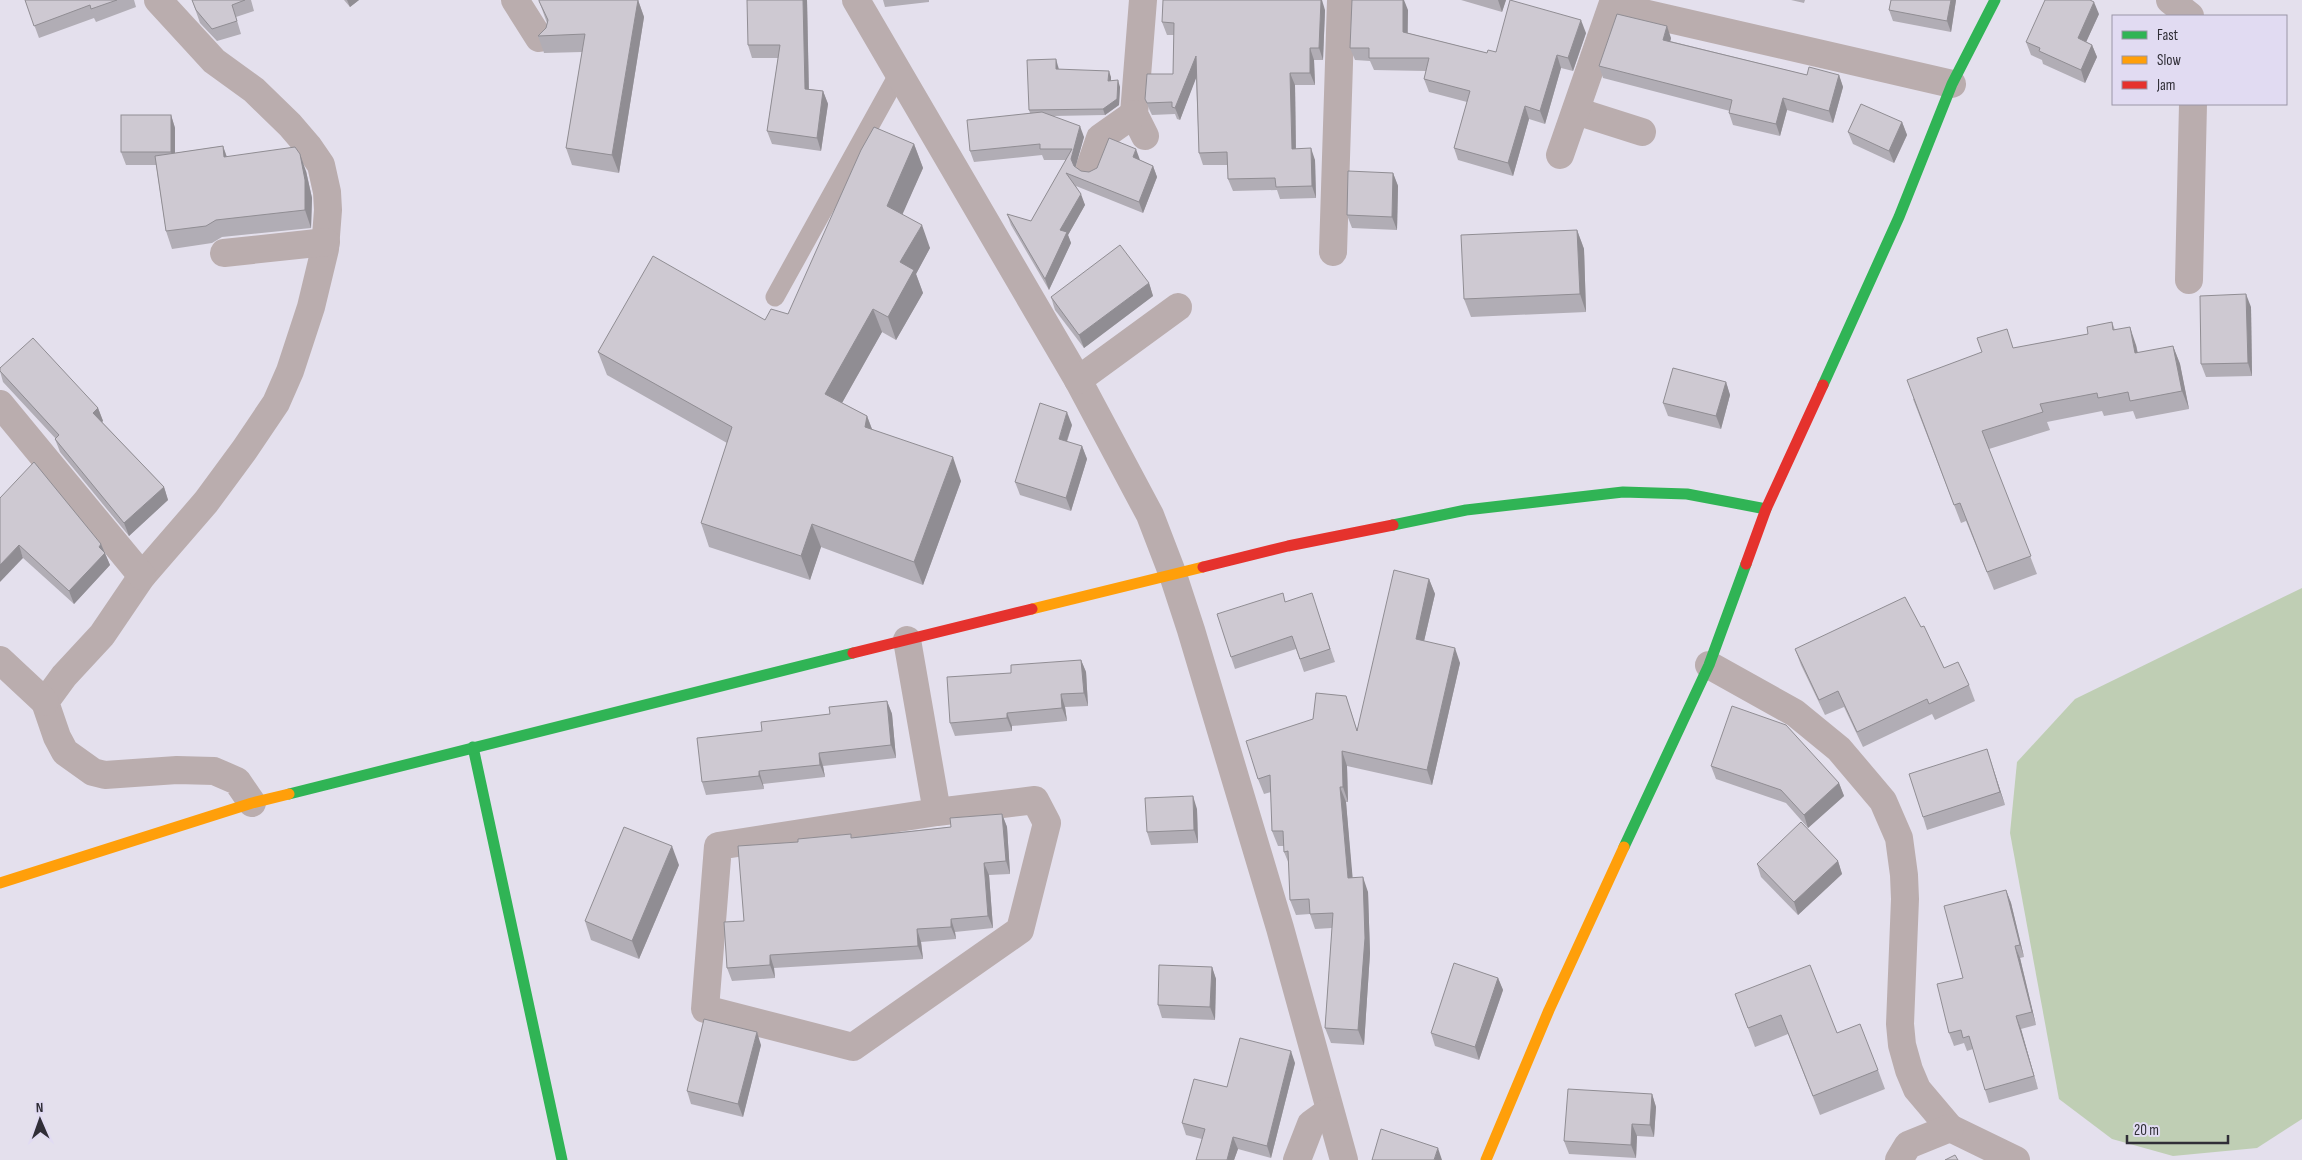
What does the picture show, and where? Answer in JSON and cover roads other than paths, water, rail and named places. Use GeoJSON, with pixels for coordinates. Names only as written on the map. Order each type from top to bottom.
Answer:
{"type":"FeatureCollection","features":[{"type":"Feature","properties":{"kind":"street"},"geometry":{"type":"LineString","coordinates":[[46,702],[64,676],[102,635],[142,576],[206,502],[245,450],[276,403],[290,371],[311,307],[326,242],[327,192],[321,165],[308,146],[290,124],[254,90],[214,61],[158,0]]}},
{"type":"Feature","properties":{"kind":"street"},"geometry":{"type":"LineString","coordinates":[[856,0],[1078,380],[1150,515],[1173,575],[1280,928],[1344,1160]]}},
{"type":"Feature","properties":{"kind":"street"},"geometry":{"type":"LineString","coordinates":[[1090,166],[1100,138],[1140,125],[1143,0]]}},
{"type":"Feature","properties":{"kind":"street"},"geometry":{"type":"LineString","coordinates":[[1333,252],[1341,0]]}},
{"type":"Feature","properties":{"kind":"street"},"geometry":{"type":"LineString","coordinates":[[1486,1160],[1549,1010],[1709,665],[1766,509],[1891,235],[1952,84],[1995,0]]}},
{"type":"Feature","properties":{"kind":"street"},"geometry":{"type":"LineString","coordinates":[[2170,0],[2189,15]]}},
{"type":"Feature","properties":{"kind":"street"},"geometry":{"type":"LineString","coordinates":[[1560,155],[1614,3],[1952,84]]}},
{"type":"Feature","properties":{"kind":"street"},"geometry":{"type":"LineString","coordinates":[[527,5],[539,38]]}},
{"type":"Feature","properties":{"kind":"street"},"geometry":{"type":"LineString","coordinates":[[2189,280],[2193,105]]}},
{"type":"Feature","properties":{"kind":"street"},"geometry":{"type":"LineString","coordinates":[[1576,111],[1642,132]]}},
{"type":"Feature","properties":{"kind":"street"},"geometry":{"type":"LineString","coordinates":[[224,253],[326,242]]}},
{"type":"Feature","properties":{"kind":"street"},"geometry":{"type":"LineString","coordinates":[[1078,380],[1178,307]]}},
{"type":"Feature","properties":{"kind":"street"},"geometry":{"type":"LineString","coordinates":[[0,404],[142,576]]}},
{"type":"Feature","properties":{"kind":"street"},"geometry":{"type":"LineString","coordinates":[[0,883],[252,803],[1288,546],[1416,519],[1538,501],[1623,492],[1686,494],[1766,509]]}},
{"type":"Feature","properties":{"kind":"street"},"geometry":{"type":"LineString","coordinates":[[907,640],[937,812]]}},
{"type":"Feature","properties":{"kind":"street"},"geometry":{"type":"LineString","coordinates":[[0,660],[46,702],[57,737],[65,752],[93,772],[105,775],[177,770],[214,771],[237,780],[252,803]]}},
{"type":"Feature","properties":{"kind":"street"},"geometry":{"type":"LineString","coordinates":[[1709,665],[1795,713],[1839,749],[1869,783],[1892,819],[1899,838],[1906,899],[1900,1024],[1902,1045],[1909,1070],[1918,1089],[1950,1128],[2016,1160]]}},
{"type":"Feature","properties":{"kind":"street"},"geometry":{"type":"LineString","coordinates":[[473,747],[562,1160]]}},
{"type":"Feature","properties":{"kind":"street"},"geometry":{"type":"LineString","coordinates":[[1035,800],[1047,823],[1020,930],[853,1047],[705,1008],[718,846],[937,812],[1035,800]]}},
{"type":"Feature","properties":{"kind":"street"},"geometry":{"type":"LineString","coordinates":[[1297,1160],[1311,1124],[1330,1111]]}},
{"type":"Feature","properties":{"kind":"street"},"geometry":{"type":"LineString","coordinates":[[1899,1160],[1908,1145],[1950,1128]]}},
{"type":"Feature","properties":{"kind":"lane"},"geometry":{"type":"LineString","coordinates":[[775,297],[899,73]]}}]}
